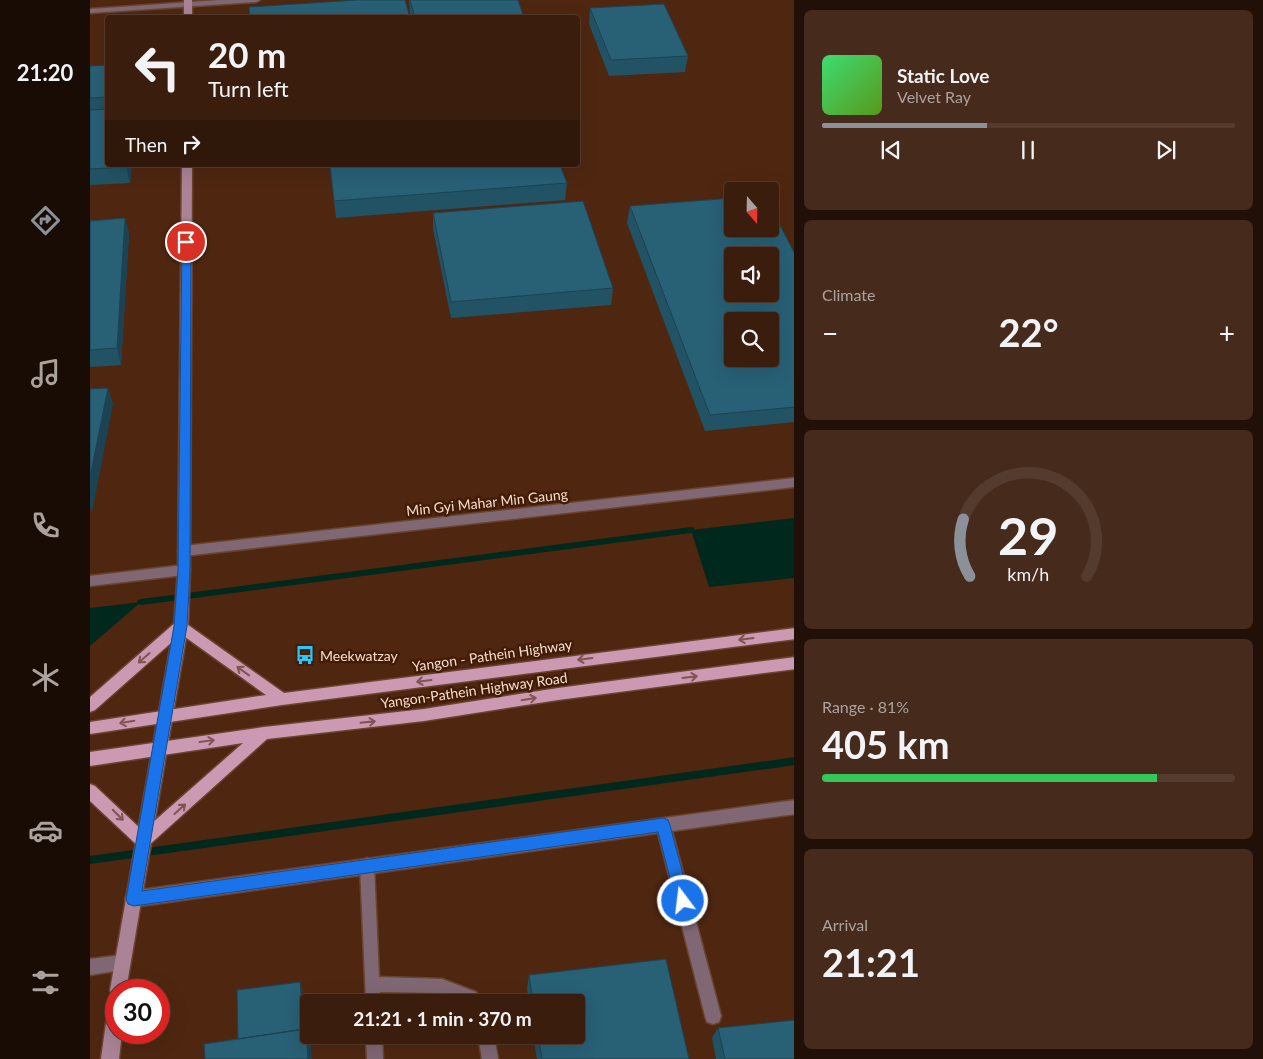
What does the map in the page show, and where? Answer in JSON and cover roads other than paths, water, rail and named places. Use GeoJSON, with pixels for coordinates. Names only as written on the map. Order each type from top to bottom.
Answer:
{"type":"FeatureCollection","features":[{"type":"Feature","properties":{"kind":"main road"},"geometry":{"type":"LineString","coordinates":[[90,706],[180,626],[282,699]]}},
{"type":"Feature","properties":{"kind":"main road","name":"Yangon - Pathein Highway"},"geometry":{"type":"LineString","coordinates":[[90,728],[165,715],[282,699],[794,633]]}},
{"type":"Feature","properties":{"kind":"main road","name":"Yangon-Pathein Highway Road"},"geometry":{"type":"LineString","coordinates":[[90,759],[265,733],[424,715],[558,694],[794,663]]}},
{"type":"Feature","properties":{"kind":"main road"},"geometry":{"type":"LineString","coordinates":[[90,792],[144,841],[265,733]]}},
{"type":"Feature","properties":{"kind":"street"},"geometry":{"type":"LineString","coordinates":[[90,11],[188,2],[256,0]]}},
{"type":"Feature","properties":{"kind":"street"},"geometry":{"type":"LineString","coordinates":[[188,2],[188,15]]}},
{"type":"Feature","properties":{"kind":"street"},"geometry":{"type":"LineString","coordinates":[[120,979],[180,626],[184,570],[187,167]]}},
{"type":"Feature","properties":{"kind":"street","name":"Min Gyi Mahar Min Gaung"},"geometry":{"type":"LineString","coordinates":[[184,551],[794,482]]}},
{"type":"Feature","properties":{"kind":"street"},"geometry":{"type":"LineString","coordinates":[[90,581],[184,570]]}},
{"type":"Feature","properties":{"kind":"street"},"geometry":{"type":"LineString","coordinates":[[134,899],[367,865],[794,807]]}},
{"type":"Feature","properties":{"kind":"street"},"geometry":{"type":"LineString","coordinates":[[663,825],[713,1016]]}},
{"type":"Feature","properties":{"kind":"street"},"geometry":{"type":"LineString","coordinates":[[90,967],[122,963]]}},
{"type":"Feature","properties":{"kind":"street"},"geometry":{"type":"LineString","coordinates":[[110,1059],[112,1044]]}},
{"type":"Feature","properties":{"kind":"lane"},"geometry":{"type":"LineString","coordinates":[[367,865],[373,994]]}},
{"type":"Feature","properties":{"kind":"lane"},"geometry":{"type":"LineString","coordinates":[[372,984],[442,986],[463,994]]}},
{"type":"Feature","properties":{"kind":"lane"},"geometry":{"type":"LineString","coordinates":[[374,1044],[375,1059]]}},
{"type":"Feature","properties":{"kind":"lane"},"geometry":{"type":"LineString","coordinates":[[488,1044],[490,1059]]}},
{"type":"Feature","properties":{"kind":"waterway"},"geometry":{"type":"LineString","coordinates":[[141,602],[691,530]]}},
{"type":"Feature","properties":{"kind":"waterway"},"geometry":{"type":"LineString","coordinates":[[90,860],[794,761]]}},
{"type":"Feature","properties":{"kind":"place","name":"Meekwatzay"},"geometry":{"type":"Point","coordinates":[305,655]}}]}
